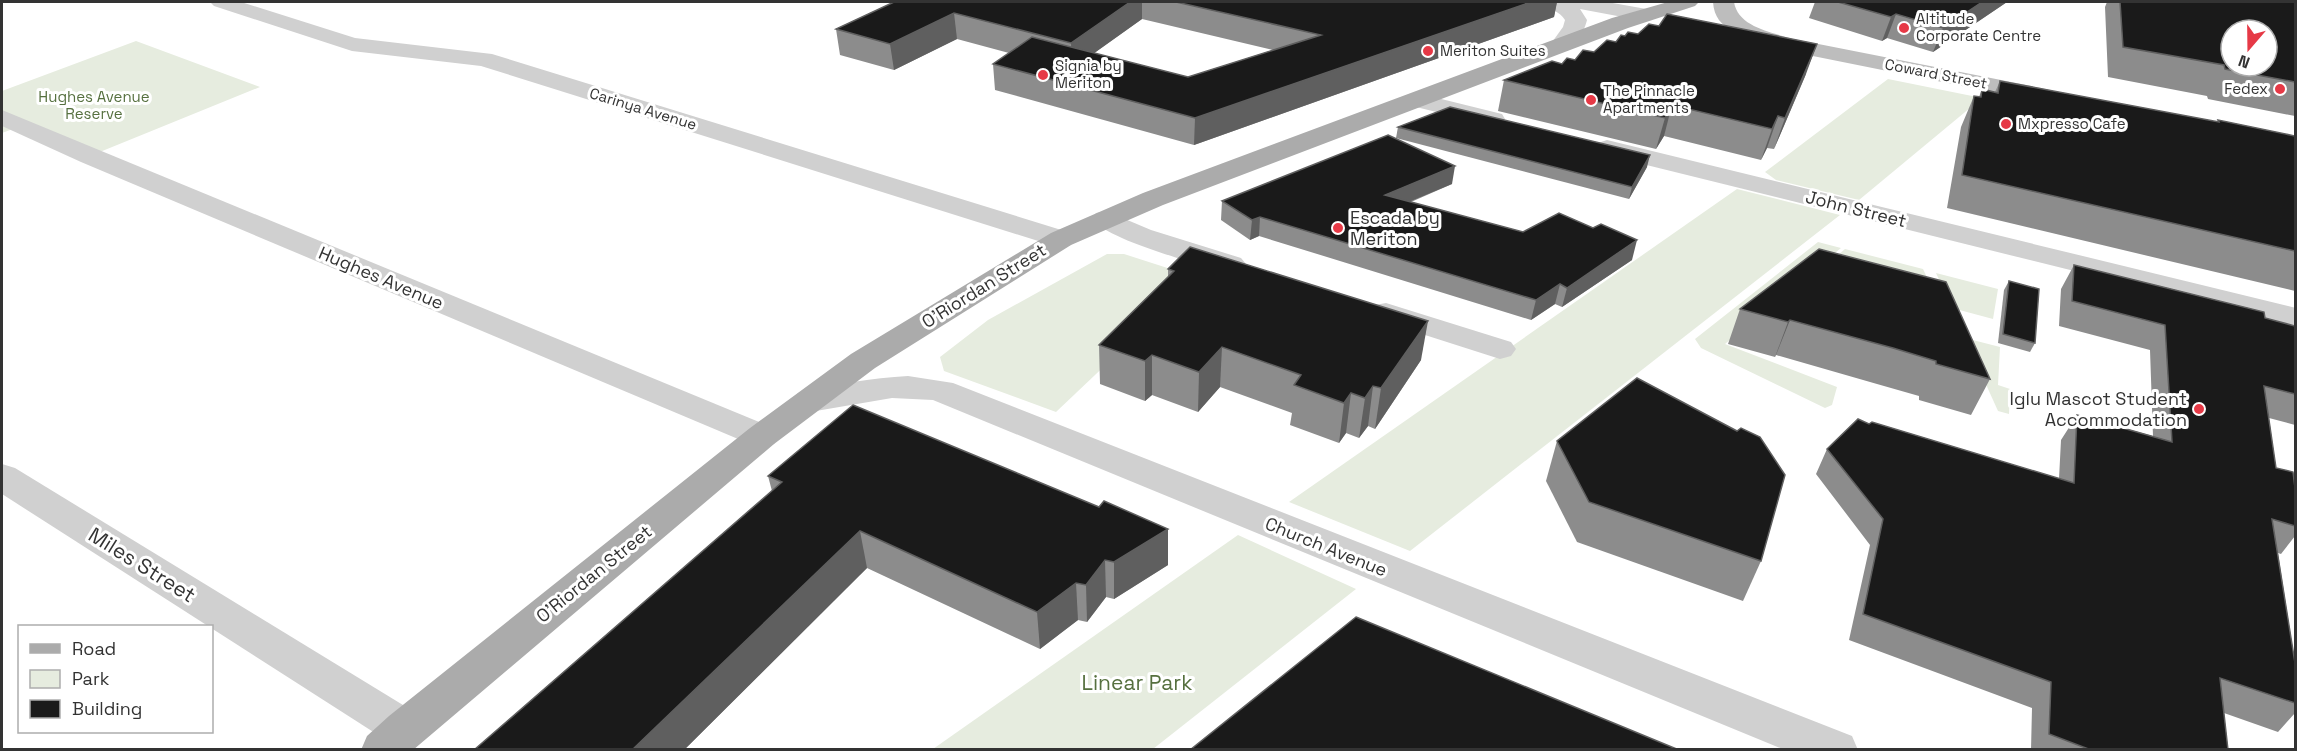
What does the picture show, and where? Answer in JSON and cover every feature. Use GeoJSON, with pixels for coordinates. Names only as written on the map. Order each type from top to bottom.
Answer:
{"type":"FeatureCollection","features":[{"type":"Feature","properties":{"kind":"main road","name":"O'Riordan Street"},"geometry":{"type":"LineString","coordinates":[[394,739],[762,436],[862,361],[1060,239],[1106,219],[1561,45],[1688,2]]}},
{"type":"Feature","properties":{"kind":"main road"},"geometry":{"type":"LineString","coordinates":[[1724,2],[1725,11],[1733,22],[1749,31],[1787,44]]}},
{"type":"Feature","properties":{"kind":"main road","name":"Coward Street"},"geometry":{"type":"LineString","coordinates":[[1644,15],[2064,99]]}},
{"type":"Feature","properties":{"kind":"street","name":"Carinya Avenue"},"geometry":{"type":"LineString","coordinates":[[221,2],[352,44],[484,59],[1060,239]]}},
{"type":"Feature","properties":{"kind":"street"},"geometry":{"type":"LineString","coordinates":[[1554,2],[1572,12],[1576,20],[1574,28],[1561,45]]}},
{"type":"Feature","properties":{"kind":"street","name":"Coward Street"},"geometry":{"type":"LineString","coordinates":[[1577,2],[1644,15]]}},
{"type":"Feature","properties":{"kind":"street"},"geometry":{"type":"LineString","coordinates":[[1417,100],[1521,126]]}},
{"type":"Feature","properties":{"kind":"street","name":"Hughes Avenue"},"geometry":{"type":"LineString","coordinates":[[2,117],[101,161],[762,436]]}},
{"type":"Feature","properties":{"kind":"street","name":"John Street"},"geometry":{"type":"LineString","coordinates":[[1578,141],[2295,317]]}},
{"type":"Feature","properties":{"kind":"street"},"geometry":{"type":"LineString","coordinates":[[1106,219],[1140,236],[1252,271]]}},
{"type":"Feature","properties":{"kind":"street"},"geometry":{"type":"LineString","coordinates":[[1364,306],[1500,349]]}},
{"type":"Feature","properties":{"kind":"street","name":"Church Avenue"},"geometry":{"type":"LineString","coordinates":[[810,401],[891,387],[926,387],[941,391],[1836,750]]}},
{"type":"Feature","properties":{"kind":"street","name":"Miles Street"},"geometry":{"type":"LineString","coordinates":[[2,477],[394,739]]}},
{"type":"Feature","properties":{"kind":"green space","name":"Hughes Avenue Reserve"},"geometry":{"type":"Polygon","coordinates":[[[136,41],[260,87],[90,156],[21,126],[2,133],[2,91],[136,41]]]}},
{"type":"Feature","properties":{"kind":"green space"},"geometry":{"type":"Polygon","coordinates":[[[1888,79],[1982,98],[1859,200],[1776,180],[1765,172],[1888,79]]]}},
{"type":"Feature","properties":{"kind":"green space"},"geometry":{"type":"Polygon","coordinates":[[[1737,189],[1840,215],[1410,551],[1289,502],[1737,189]]]}},
{"type":"Feature","properties":{"kind":"green space"},"geometry":{"type":"Polygon","coordinates":[[[1818,242],[1841,248],[1725,344],[1837,387],[1832,405],[1825,408],[1701,348],[1695,339],[1818,242]]]}},
{"type":"Feature","properties":{"kind":"green space"},"geometry":{"type":"Polygon","coordinates":[[[1845,249],[1923,269],[1940,305],[1818,272],[1845,249]]]}},
{"type":"Feature","properties":{"kind":"green space"},"geometry":{"type":"Polygon","coordinates":[[[1107,254],[1124,254],[1183,273],[1134,338],[1056,412],[944,371],[940,357],[988,320],[1107,254]]]}},
{"type":"Feature","properties":{"kind":"green space"},"geometry":{"type":"Polygon","coordinates":[[[1936,273],[1998,289],[1993,319],[1952,308],[1936,273]]]}},
{"type":"Feature","properties":{"kind":"green space"},"geometry":{"type":"Polygon","coordinates":[[[1965,338],[2000,347],[1998,385],[2010,389],[2009,414],[1998,411],[1965,338]]]}},
{"type":"Feature","properties":{"kind":"green space","name":"Linear Park"},"geometry":{"type":"Polygon","coordinates":[[[1238,535],[1356,589],[1153,749],[933,749],[1238,535]]]}},
{"type":"Feature","properties":{"kind":"building"},"geometry":{"type":"Polygon","coordinates":[[[894,2],[1130,2],[1071,43],[954,13],[890,44],[836,29],[894,2]]]}},
{"type":"Feature","properties":{"kind":"building"},"geometry":{"type":"Polygon","coordinates":[[[1176,2],[1531,2],[1195,118],[993,64],[1032,37],[1188,77],[1321,35],[1176,2]]]}},
{"type":"Feature","properties":{"kind":"building"},"geometry":{"type":"Polygon","coordinates":[[[1838,2],[1982,2],[1943,28],[1896,14],[1891,17],[1838,2]]]}},
{"type":"Feature","properties":{"kind":"building"},"geometry":{"type":"Polygon","coordinates":[[[2120,2],[2295,2],[2295,82],[2273,78],[2279,78],[2279,18],[2219,18],[2219,64],[2123,47],[2120,2]]]}},
{"type":"Feature","properties":{"kind":"building"},"geometry":{"type":"Polygon","coordinates":[[[1667,14],[1817,44],[1785,118],[1778,116],[1772,129],[1672,105],[1665,118],[1504,80],[1552,61],[1562,64],[1567,58],[1575,60],[1583,50],[1594,52],[1607,40],[1616,42],[1621,35],[1625,36],[1628,32],[1638,34],[1649,24],[1659,26],[1667,14]]]}},
{"type":"Feature","properties":{"kind":"building"},"geometry":{"type":"Polygon","coordinates":[[[2000,81],[2295,136],[2295,251],[1962,175],[1974,96],[1981,97],[1982,89],[1998,93],[2000,81]]]}},
{"type":"Feature","properties":{"kind":"building"},"geometry":{"type":"Polygon","coordinates":[[[1450,107],[1650,155],[1632,187],[1398,127],[1450,107]]]}},
{"type":"Feature","properties":{"kind":"building"},"geometry":{"type":"Polygon","coordinates":[[[1388,135],[1455,166],[1385,195],[1523,232],[1559,213],[1593,228],[1601,224],[1637,240],[1567,288],[1560,284],[1536,300],[1260,217],[1252,220],[1222,201],[1388,135]]]}},
{"type":"Feature","properties":{"kind":"building"},"geometry":{"type":"Polygon","coordinates":[[[1190,247],[1428,321],[1381,388],[1373,386],[1365,398],[1351,393],[1344,403],[1294,385],[1301,375],[1222,347],[1199,372],[1152,355],[1145,361],[1099,345],[1174,271],[1168,269],[1190,247]]]}},
{"type":"Feature","properties":{"kind":"building"},"geometry":{"type":"Polygon","coordinates":[[[1819,249],[1946,282],[1990,379],[1936,364],[1936,361],[1893,348],[1740,309],[1819,249]]]}},
{"type":"Feature","properties":{"kind":"building"},"geometry":{"type":"Polygon","coordinates":[[[2074,265],[2264,312],[2265,318],[2295,326],[2295,394],[2264,386],[2276,468],[2293,472],[2295,488],[2295,526],[2272,519],[2295,663],[2295,703],[2220,678],[2228,750],[2091,750],[2049,734],[2051,682],[1863,614],[1883,519],[1827,449],[1858,419],[2074,483],[2077,415],[2172,442],[2165,325],[2072,301],[2074,265]]]}},
{"type":"Feature","properties":{"kind":"building"},"geometry":{"type":"Polygon","coordinates":[[[2009,281],[2039,289],[2035,343],[2003,334],[2009,281]]]}},
{"type":"Feature","properties":{"kind":"building"},"geometry":{"type":"Polygon","coordinates":[[[1637,378],[1737,431],[1741,428],[1760,437],[1785,475],[1761,561],[1589,502],[1557,441],[1637,378]]]}},
{"type":"Feature","properties":{"kind":"building"},"geometry":{"type":"Polygon","coordinates":[[[853,405],[1099,507],[1104,501],[1168,529],[1114,562],[1105,560],[1086,585],[1076,583],[1037,612],[860,531],[632,750],[474,750],[782,482],[768,476],[853,405]]]}},
{"type":"Feature","properties":{"kind":"building"},"geometry":{"type":"Polygon","coordinates":[[[1356,617],[1679,750],[1190,750],[1356,617]]]}},
{"type":"Feature","properties":{"kind":"place","name":"Altitude Corporate Centre"},"geometry":{"type":"Point","coordinates":[1904,28]}},
{"type":"Feature","properties":{"kind":"place","name":"Meriton Suites"},"geometry":{"type":"Point","coordinates":[1428,51]}},
{"type":"Feature","properties":{"kind":"place","name":"Signia by Meriton"},"geometry":{"type":"Point","coordinates":[1043,75]}},
{"type":"Feature","properties":{"kind":"place","name":"Fedex"},"geometry":{"type":"Point","coordinates":[2280,89]}},
{"type":"Feature","properties":{"kind":"place","name":"The Pinnacle Apartments"},"geometry":{"type":"Point","coordinates":[1591,100]}},
{"type":"Feature","properties":{"kind":"place","name":"Mxpresso Cafe"},"geometry":{"type":"Point","coordinates":[2006,124]}},
{"type":"Feature","properties":{"kind":"place","name":"Escada by Meriton"},"geometry":{"type":"Point","coordinates":[1338,228]}},
{"type":"Feature","properties":{"kind":"place","name":"Iglu Mascot Student Accommodation"},"geometry":{"type":"Point","coordinates":[2199,409]}}]}
